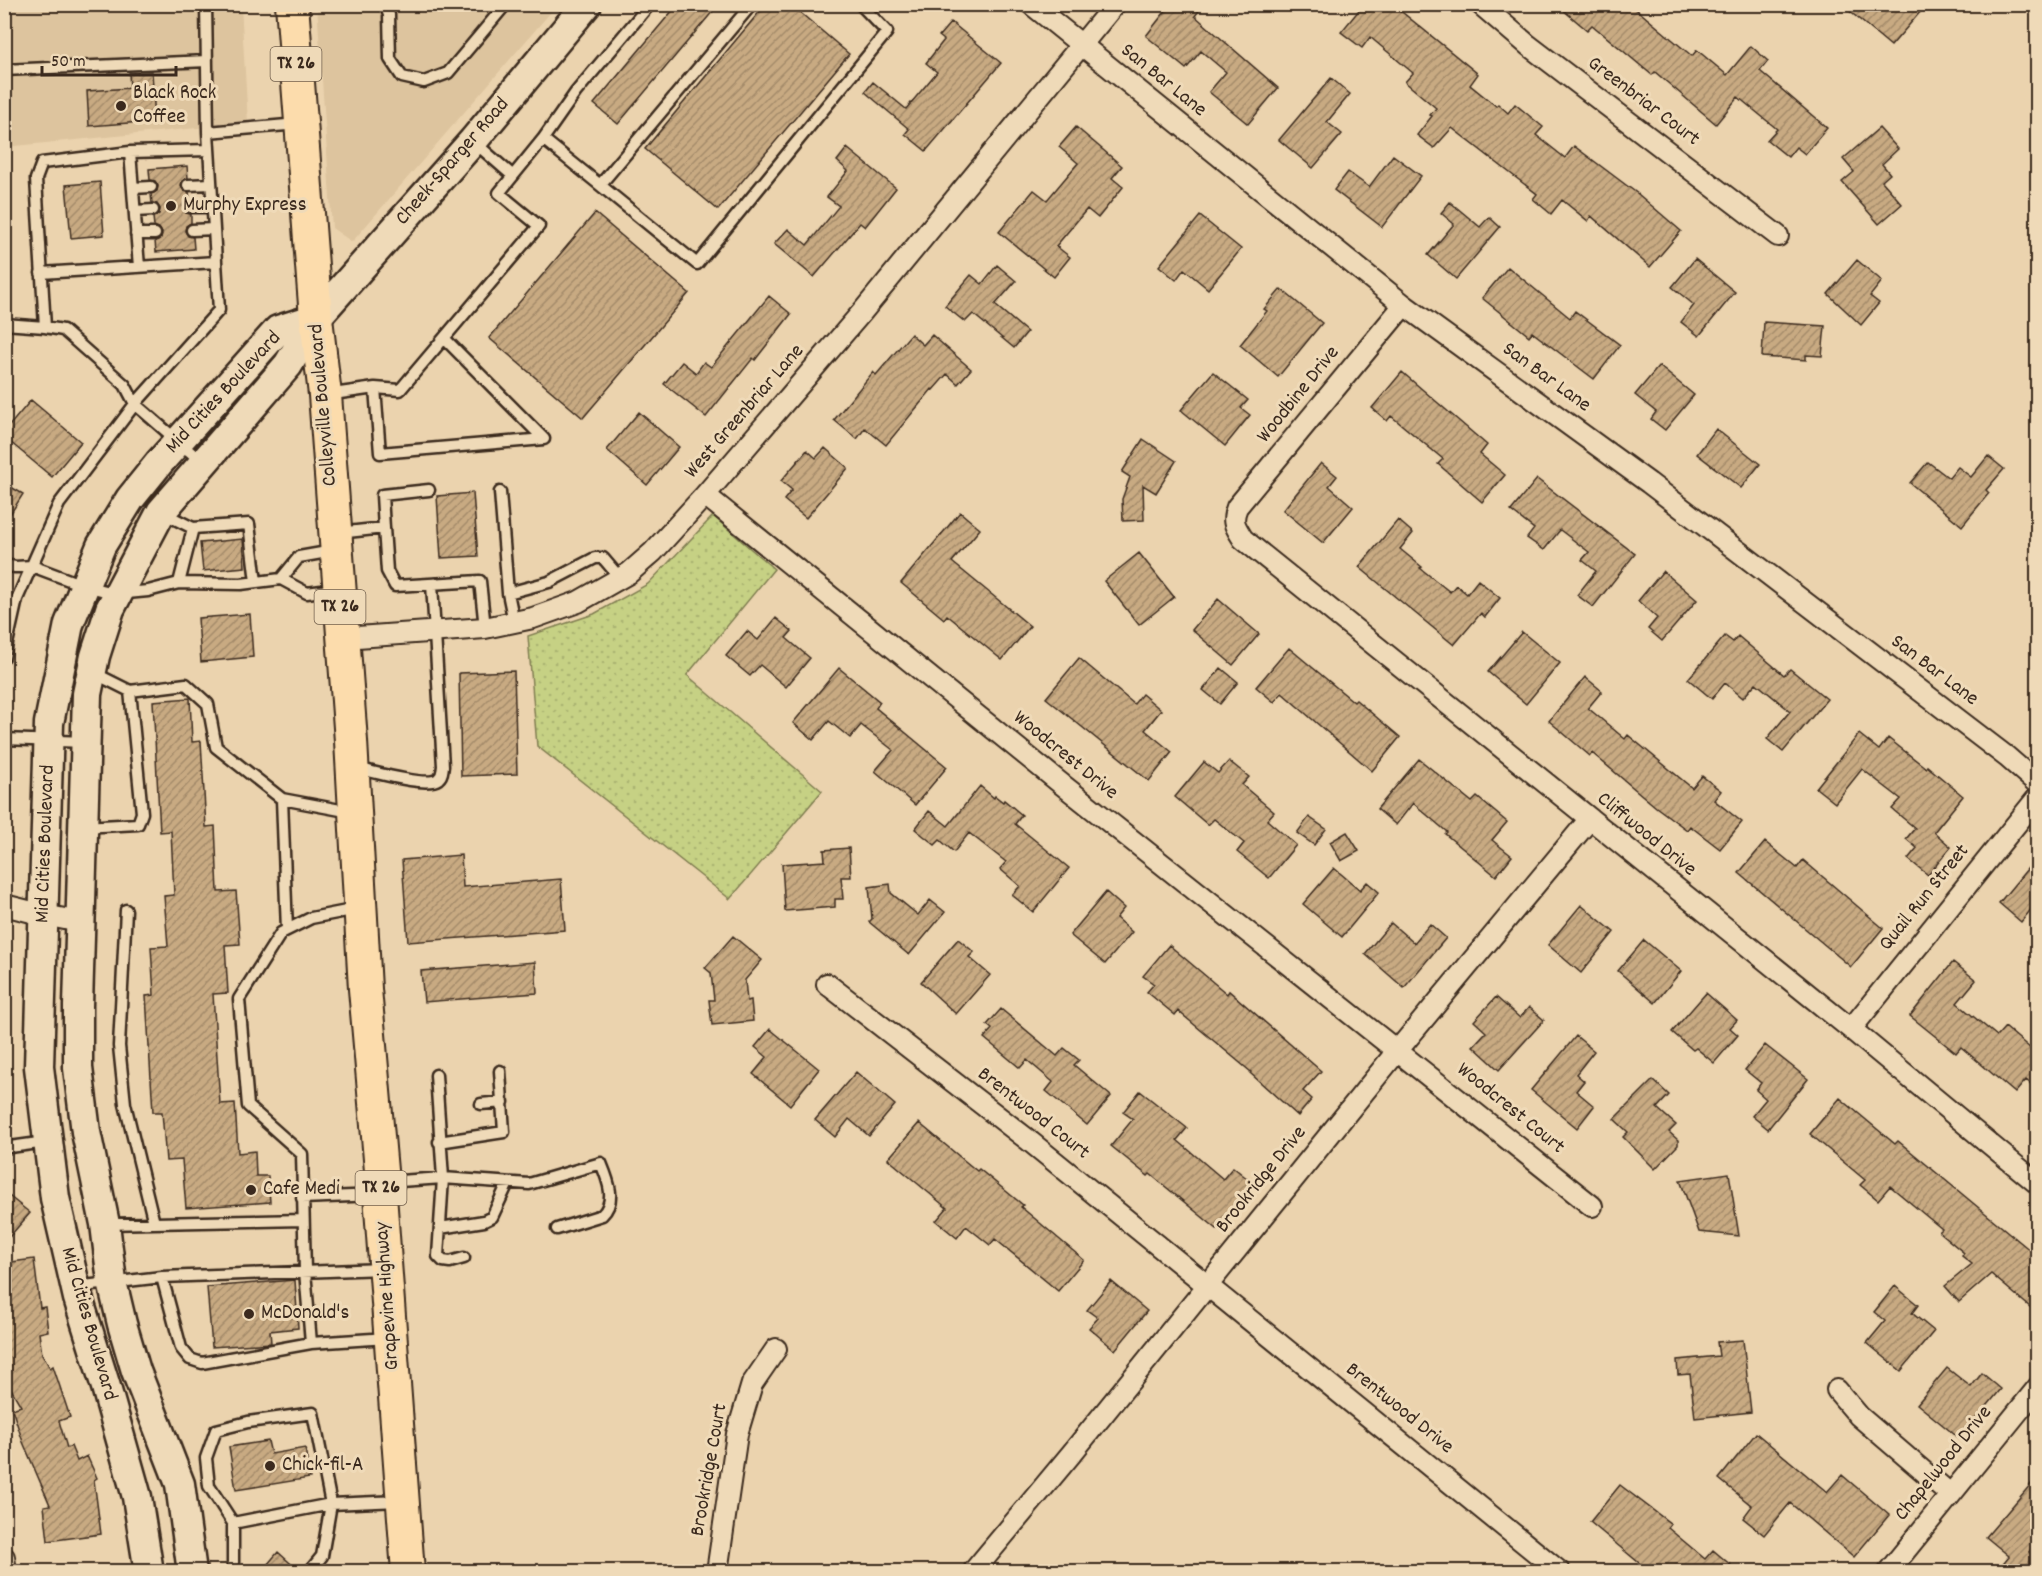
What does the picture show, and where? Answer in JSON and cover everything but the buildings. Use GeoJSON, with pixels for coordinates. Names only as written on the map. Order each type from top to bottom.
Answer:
{"type":"FeatureCollection","features":[{"type":"Feature","properties":{"kind":"main road","name":"Colleyville Boulevard"},"geometry":{"type":"LineString","coordinates":[[292,4],[316,318],[325,395],[354,809]]}},
{"type":"Feature","properties":{"kind":"main road","name":"Cheek-Sparger Road"},"geometry":{"type":"LineString","coordinates":[[316,318],[472,141],[587,4]]}},
{"type":"Feature","properties":{"kind":"main road","name":"Mid Cities Boulevard"},"geometry":{"type":"LineString","coordinates":[[149,1572],[137,1497],[75,1287],[55,1198],[39,1067],[49,723],[69,624],[101,546],[130,499],[178,441],[278,330],[316,318]]}},
{"type":"Feature","properties":{"kind":"main road","name":"Mid Cities Boulevard"},"geometry":{"type":"LineString","coordinates":[[192,1572],[180,1484],[136,1371],[112,1282],[105,1224],[86,1132],[78,1068],[87,694],[110,609],[161,512],[288,365],[316,318]]}},
{"type":"Feature","properties":{"kind":"main road","name":"Grapevine Highway"},"geometry":{"type":"LineString","coordinates":[[354,809],[408,1572]]}},
{"type":"Feature","properties":{"kind":"street","name":"San Bar Lane"},"geometry":{"type":"LineString","coordinates":[[1031,4],[1080,46],[1404,305],[1664,495],[2007,757],[2037,784]]}},
{"type":"Feature","properties":{"kind":"street","name":"West Greenbriar Lane"},"geometry":{"type":"LineString","coordinates":[[343,638],[485,628],[533,618],[578,602],[620,578],[653,552],[863,311],[1115,4]]}},
{"type":"Feature","properties":{"kind":"street","name":"Greenbriar Court"},"geometry":{"type":"LineString","coordinates":[[1480,4],[1528,45],[1778,236]]}},
{"type":"Feature","properties":{"kind":"street","name":"Woodbine Drive"},"geometry":{"type":"LineString","coordinates":[[1233,517],[1237,507],[1404,305]]}},
{"type":"Feature","properties":{"kind":"street","name":"Woodcrest Drive"},"geometry":{"type":"LineString","coordinates":[[705,495],[1064,786],[1398,1050]]}},
{"type":"Feature","properties":{"kind":"street","name":"Cliffwood Drive"},"geometry":{"type":"LineString","coordinates":[[1233,517],[1235,527],[1243,539],[1851,1029],[2037,1184]]}},
{"type":"Feature","properties":{"kind":"street","name":"Quail Run Street"},"geometry":{"type":"LineString","coordinates":[[1851,1029],[2037,797]]}},
{"type":"Feature","properties":{"kind":"street","name":"Brookridge Drive"},"geometry":{"type":"LineString","coordinates":[[973,1572],[1398,1050],[1589,820]]}},
{"type":"Feature","properties":{"kind":"street"},"geometry":{"type":"LineString","coordinates":[[4,905],[80,922]]}},
{"type":"Feature","properties":{"kind":"street","name":"Brentwood Court"},"geometry":{"type":"LineString","coordinates":[[826,984],[1018,1132],[1208,1285]]}},
{"type":"Feature","properties":{"kind":"street","name":"Woodcrest Court"},"geometry":{"type":"LineString","coordinates":[[1398,1050],[1592,1206]]}},
{"type":"Feature","properties":{"kind":"street","name":"Brentwood Drive"},"geometry":{"type":"LineString","coordinates":[[1208,1285],[1560,1572]]}},
{"type":"Feature","properties":{"kind":"street","name":"Brookridge Court"},"geometry":{"type":"LineString","coordinates":[[717,1572],[737,1434],[752,1384],[776,1349]]}},
{"type":"Feature","properties":{"kind":"street","name":"Chapelwood Drive"},"geometry":{"type":"LineString","coordinates":[[1888,1572],[2037,1387]]}},
{"type":"Feature","properties":{"kind":"street"},"geometry":{"type":"LineString","coordinates":[[1837,1390],[1859,1416],[1950,1494]]}},
{"type":"Feature","properties":{"kind":"street"},"geometry":{"type":"LineString","coordinates":[[4,1557],[6,1572]]}},
{"type":"Feature","properties":{"kind":"lane"},"geometry":{"type":"LineString","coordinates":[[4,657],[18,599],[59,504],[135,404],[219,310],[208,132],[206,4]]}},
{"type":"Feature","properties":{"kind":"lane"},"geometry":{"type":"LineString","coordinates":[[385,4],[389,15],[390,59],[402,77],[424,82],[448,73],[506,4]]}},
{"type":"Feature","properties":{"kind":"lane"},"geometry":{"type":"LineString","coordinates":[[325,395],[375,388],[400,390],[539,226],[499,193],[543,139],[576,92],[650,4]]}},
{"type":"Feature","properties":{"kind":"lane"},"geometry":{"type":"LineString","coordinates":[[600,185],[752,4]]}},
{"type":"Feature","properties":{"kind":"lane"},"geometry":{"type":"LineString","coordinates":[[543,139],[697,264],[887,32],[860,4]]}},
{"type":"Feature","properties":{"kind":"lane"},"geometry":{"type":"LineString","coordinates":[[4,70],[207,61]]}},
{"type":"Feature","properties":{"kind":"lane"},"geometry":{"type":"LineString","coordinates":[[208,132],[301,124]]}},
{"type":"Feature","properties":{"kind":"lane"},"geometry":{"type":"LineString","coordinates":[[472,141],[513,176]]}},
{"type":"Feature","properties":{"kind":"lane"},"geometry":{"type":"LineString","coordinates":[[45,327],[36,179],[42,163],[130,152],[209,150]]}},
{"type":"Feature","properties":{"kind":"lane"},"geometry":{"type":"LineString","coordinates":[[130,152],[139,267]]}},
{"type":"Feature","properties":{"kind":"lane"},"geometry":{"type":"LineString","coordinates":[[188,186],[211,183]]}},
{"type":"Feature","properties":{"kind":"lane"},"geometry":{"type":"LineString","coordinates":[[133,188],[151,187]]}},
{"type":"Feature","properties":{"kind":"lane"},"geometry":{"type":"LineString","coordinates":[[190,207],[213,207]]}},
{"type":"Feature","properties":{"kind":"lane"},"geometry":{"type":"LineString","coordinates":[[135,211],[153,210]]}},
{"type":"Feature","properties":{"kind":"lane"},"geometry":{"type":"LineString","coordinates":[[192,230],[214,229]]}},
{"type":"Feature","properties":{"kind":"lane"},"geometry":{"type":"LineString","coordinates":[[136,234],[155,234]]}},
{"type":"Feature","properties":{"kind":"lane"},"geometry":{"type":"LineString","coordinates":[[41,273],[216,262]]}},
{"type":"Feature","properties":{"kind":"lane"},"geometry":{"type":"LineString","coordinates":[[4,324],[63,330],[125,385],[135,404],[204,463]]}},
{"type":"Feature","properties":{"kind":"lane"},"geometry":{"type":"LineString","coordinates":[[375,388],[380,453],[544,439],[444,339]]}},
{"type":"Feature","properties":{"kind":"lane"},"geometry":{"type":"LineString","coordinates":[[429,490],[382,495],[387,571],[395,586],[480,581],[485,628]]}},
{"type":"Feature","properties":{"kind":"lane"},"geometry":{"type":"LineString","coordinates":[[500,492],[508,593],[514,622]]}},
{"type":"Feature","properties":{"kind":"lane"},"geometry":{"type":"LineString","coordinates":[[161,512],[193,528],[249,524],[256,582]]}},
{"type":"Feature","properties":{"kind":"lane"},"geometry":{"type":"LineString","coordinates":[[179,583],[193,528]]}},
{"type":"Feature","properties":{"kind":"lane"},"geometry":{"type":"LineString","coordinates":[[281,579],[299,557],[336,542],[384,528]]}},
{"type":"Feature","properties":{"kind":"lane"},"geometry":{"type":"LineString","coordinates":[[508,593],[549,582],[595,558],[603,558],[620,578]]}},
{"type":"Feature","properties":{"kind":"lane"},"geometry":{"type":"LineString","coordinates":[[4,565],[32,566],[85,586],[117,594],[148,591],[179,583],[241,584],[281,579],[306,593],[339,588]]}},
{"type":"Feature","properties":{"kind":"lane"},"geometry":{"type":"LineString","coordinates":[[352,767],[423,782],[436,781],[442,775],[432,584]]}},
{"type":"Feature","properties":{"kind":"lane"},"geometry":{"type":"LineString","coordinates":[[92,672],[130,691],[186,684],[208,704],[216,747],[282,799],[354,809]]}},
{"type":"Feature","properties":{"kind":"lane"},"geometry":{"type":"LineString","coordinates":[[83,827],[138,824],[142,813],[130,691]]}},
{"type":"Feature","properties":{"kind":"lane"},"geometry":{"type":"LineString","coordinates":[[4,739],[86,742]]}},
{"type":"Feature","properties":{"kind":"lane"},"geometry":{"type":"LineString","coordinates":[[282,799],[287,930]]}},
{"type":"Feature","properties":{"kind":"lane"},"geometry":{"type":"LineString","coordinates":[[311,1343],[305,1271],[302,1154],[248,1106],[239,999],[281,933],[311,918],[360,909]]}},
{"type":"Feature","properties":{"kind":"lane"},"geometry":{"type":"LineString","coordinates":[[126,910],[119,1046],[125,1104],[154,1223]]}},
{"type":"Feature","properties":{"kind":"lane"},"geometry":{"type":"LineString","coordinates":[[439,1142],[504,1132],[500,1071]]}},
{"type":"Feature","properties":{"kind":"lane"},"geometry":{"type":"LineString","coordinates":[[436,1075],[443,1106],[439,1142],[442,1178],[438,1256],[443,1261],[450,1262],[464,1258]]}},
{"type":"Feature","properties":{"kind":"lane"},"geometry":{"type":"LineString","coordinates":[[480,1104],[503,1102]]}},
{"type":"Feature","properties":{"kind":"lane"},"geometry":{"type":"LineString","coordinates":[[4,1146],[48,1141]]}},
{"type":"Feature","properties":{"kind":"lane"},"geometry":{"type":"LineString","coordinates":[[302,1198],[442,1178],[529,1184],[601,1164],[610,1191],[607,1210],[602,1215],[557,1229]]}},
{"type":"Feature","properties":{"kind":"lane"},"geometry":{"type":"LineString","coordinates":[[440,1228],[483,1221],[492,1217],[508,1183]]}},
{"type":"Feature","properties":{"kind":"lane"},"geometry":{"type":"LineString","coordinates":[[105,1224],[303,1220]]}},
{"type":"Feature","properties":{"kind":"lane"},"geometry":{"type":"LineString","coordinates":[[75,1287],[162,1277],[386,1269]]}},
{"type":"Feature","properties":{"kind":"lane"},"geometry":{"type":"LineString","coordinates":[[162,1277],[181,1348],[190,1359],[202,1364],[311,1343],[391,1338]]}},
{"type":"Feature","properties":{"kind":"lane"},"geometry":{"type":"LineString","coordinates":[[233,1572],[233,1523],[209,1486],[206,1458],[216,1430],[248,1422],[313,1413],[331,1504],[322,1556],[309,1572]]}},
{"type":"Feature","properties":{"kind":"lane"},"geometry":{"type":"LineString","coordinates":[[233,1523],[331,1504],[402,1501]]}},
{"type":"Feature","properties":{"kind":"shaded area"},"geometry":{"type":"Polygon","coordinates":[[[5,5],[241,5],[248,123],[5,147],[5,5]]]}},
{"type":"Feature","properties":{"kind":"shaded area"},"geometry":{"type":"Polygon","coordinates":[[[317,5],[557,5],[352,242],[332,228],[317,5]]]}},
{"type":"Feature","properties":{"kind":"green space"},"geometry":{"type":"Polygon","coordinates":[[[713,516],[774,569],[687,675],[822,791],[730,899],[537,746],[528,636],[594,614],[648,584],[713,516]]]}},
{"type":"Feature","properties":{"kind":"place","name":"Black Rock Coffee"},"geometry":{"type":"Point","coordinates":[121,106]}},
{"type":"Feature","properties":{"kind":"place","name":"Murphy Express"},"geometry":{"type":"Point","coordinates":[171,206]}},
{"type":"Feature","properties":{"kind":"place","name":"Cafe Medi"},"geometry":{"type":"Point","coordinates":[251,1190]}},
{"type":"Feature","properties":{"kind":"place","name":"McDonald's"},"geometry":{"type":"Point","coordinates":[249,1314]}},
{"type":"Feature","properties":{"kind":"place","name":"Chick-fil-A"},"geometry":{"type":"Point","coordinates":[270,1466]}}]}
